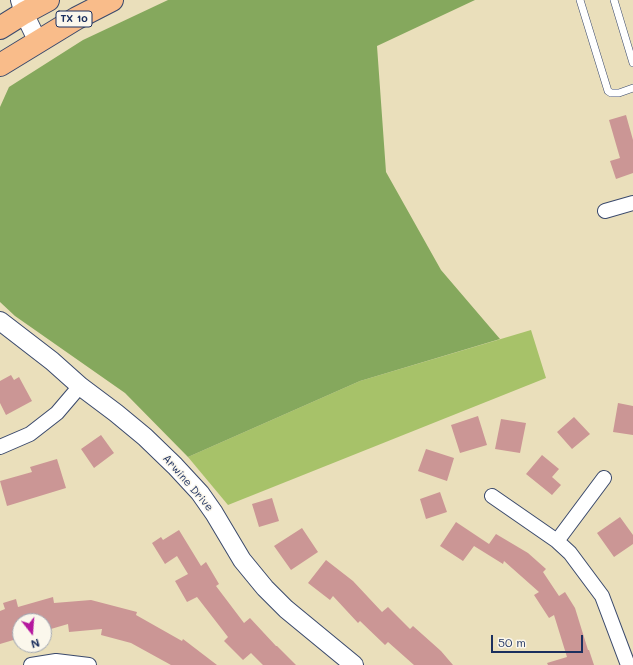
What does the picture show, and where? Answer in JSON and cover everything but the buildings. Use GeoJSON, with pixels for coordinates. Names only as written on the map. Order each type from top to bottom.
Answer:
{"type":"FeatureCollection","features":[{"type":"Feature","properties":{"kind":"main road","name":"TX 10"},"geometry":{"type":"LineString","coordinates":[[0,28],[22,6],[48,0]]}},
{"type":"Feature","properties":{"kind":"main road","name":"TX 10"},"geometry":{"type":"LineString","coordinates":[[0,65],[77,18],[112,0]]}},
{"type":"Feature","properties":{"kind":"street"},"geometry":{"type":"LineString","coordinates":[[22,6],[38,42]]}},
{"type":"Feature","properties":{"kind":"street"},"geometry":{"type":"LineString","coordinates":[[606,211],[633,202]]}},
{"type":"Feature","properties":{"kind":"street","name":"Arwine Drive"},"geometry":{"type":"LineString","coordinates":[[0,321],[52,361],[80,386],[145,437],[175,466],[200,493],[214,513],[242,560],[265,588],[286,610],[354,665]]}},
{"type":"Feature","properties":{"kind":"street"},"geometry":{"type":"LineString","coordinates":[[0,447],[30,434],[57,413],[80,386]]}},
{"type":"Feature","properties":{"kind":"street"},"geometry":{"type":"LineString","coordinates":[[557,540],[604,478]]}},
{"type":"Feature","properties":{"kind":"street"},"geometry":{"type":"LineString","coordinates":[[492,496],[557,540],[570,552],[602,596],[628,647],[628,665]]}},
{"type":"Feature","properties":{"kind":"street"},"geometry":{"type":"LineString","coordinates":[[31,665],[56,661],[89,665]]}},
{"type":"Feature","properties":{"kind":"lane"},"geometry":{"type":"LineString","coordinates":[[580,0],[608,90],[612,94],[633,88]]}},
{"type":"Feature","properties":{"kind":"lane"},"geometry":{"type":"LineString","coordinates":[[614,0],[633,63]]}},
{"type":"Feature","properties":{"kind":"green space"},"geometry":{"type":"Polygon","coordinates":[[[168,0],[475,0],[377,46],[386,172],[441,270],[500,339],[360,381],[188,457],[125,393],[15,316],[0,302],[0,107],[9,87],[83,40],[168,0]]]}},
{"type":"Feature","properties":{"kind":"green space"},"geometry":{"type":"Polygon","coordinates":[[[531,330],[546,378],[228,505],[188,457],[360,381],[531,330]]]}}]}
